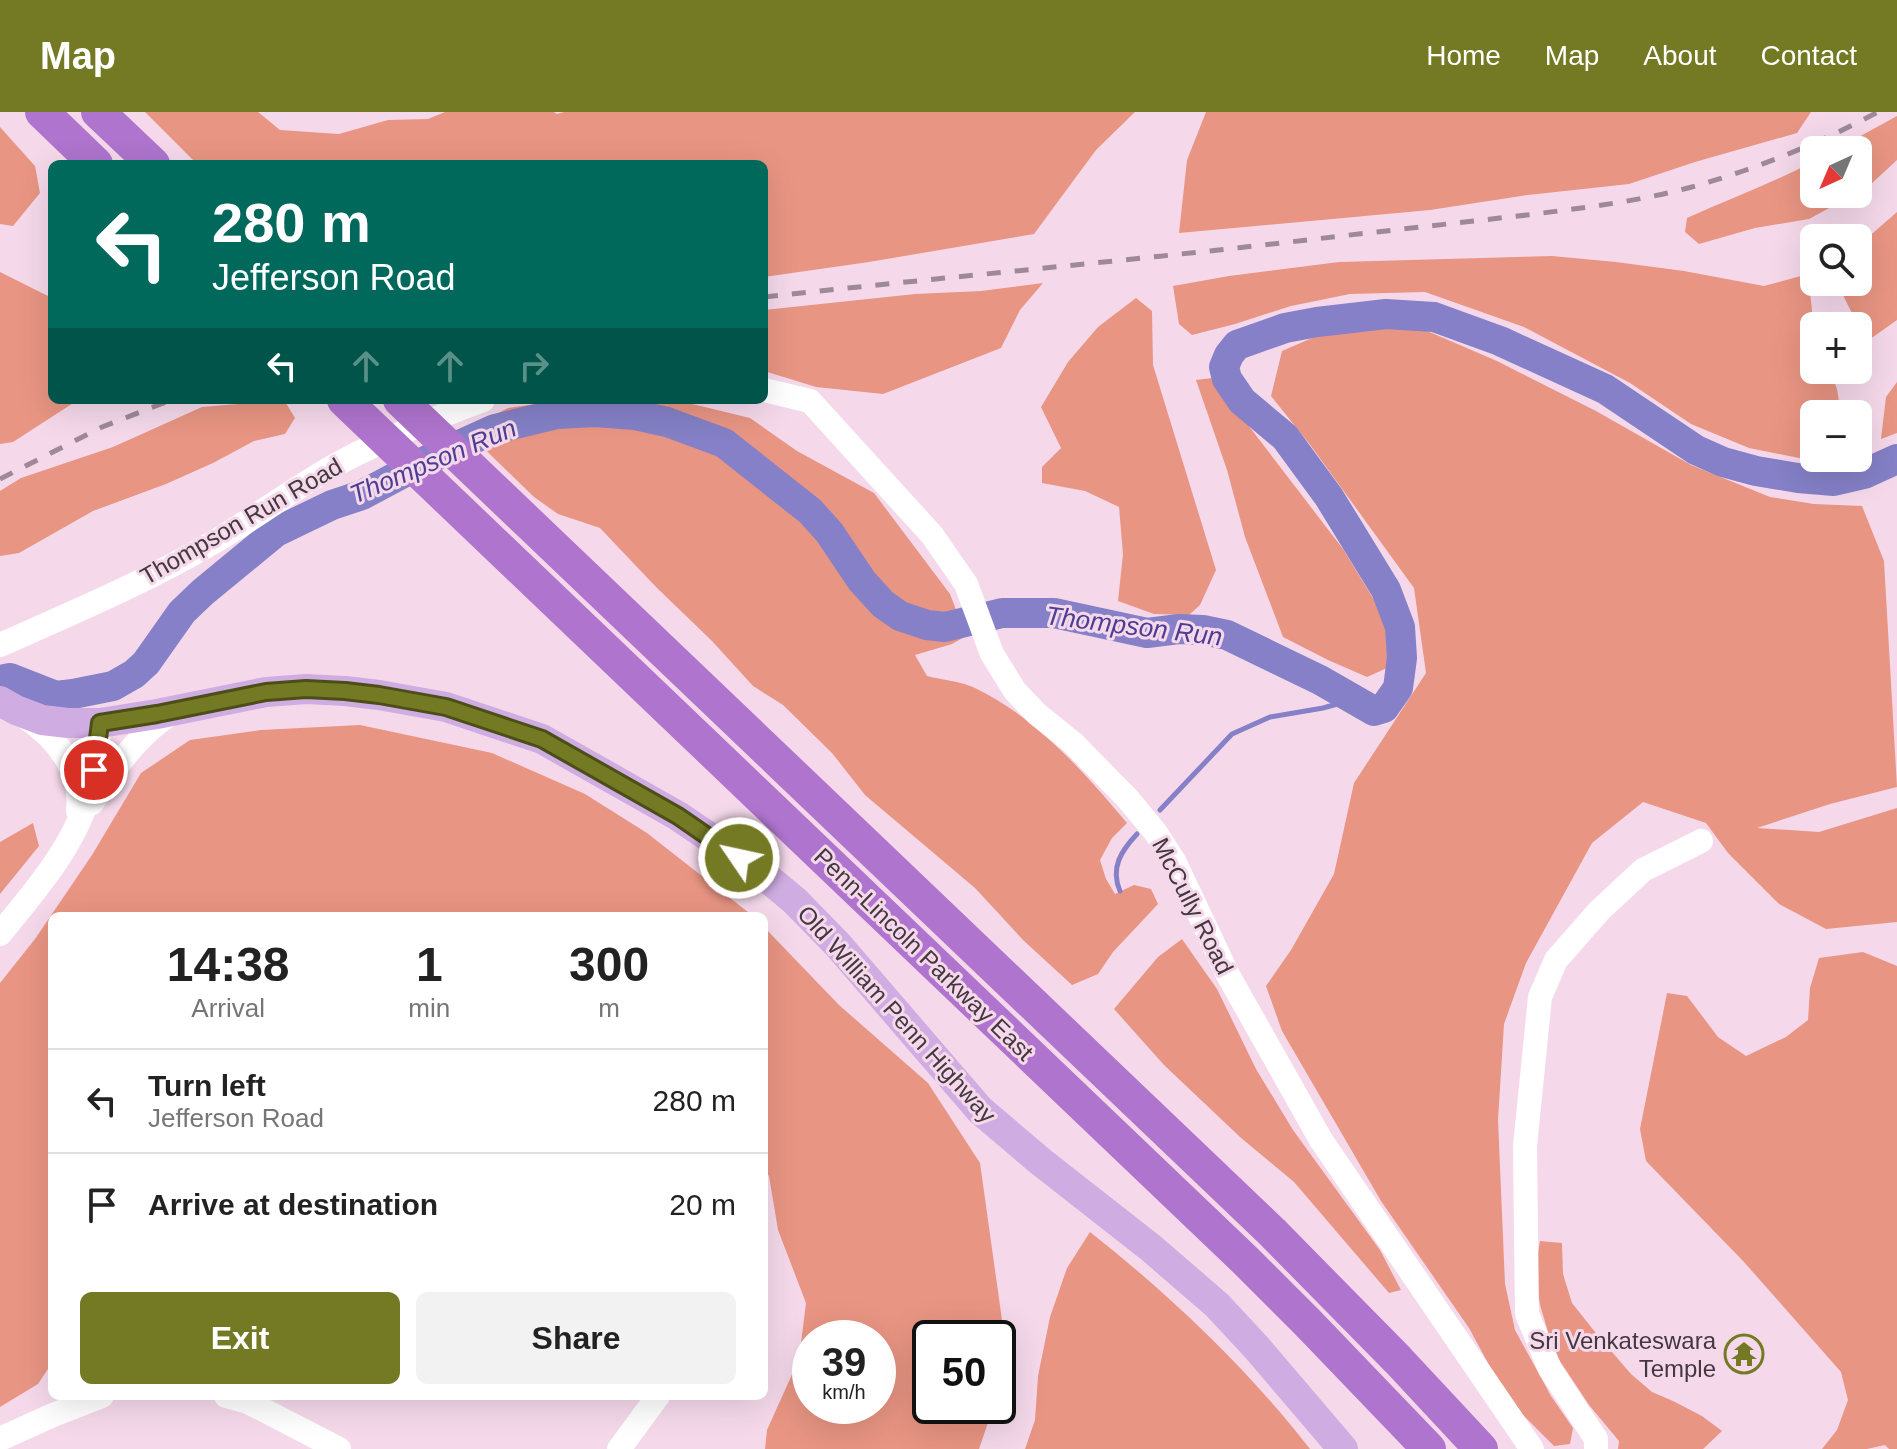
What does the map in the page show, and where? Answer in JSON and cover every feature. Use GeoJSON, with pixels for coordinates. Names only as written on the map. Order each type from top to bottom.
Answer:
{"type":"FeatureCollection","features":[{"type":"Feature","properties":{"kind":"highway"},"geometry":{"type":"LineString","coordinates":[[42,112],[92,160]]}},
{"type":"Feature","properties":{"kind":"highway"},"geometry":{"type":"LineString","coordinates":[[98,112],[149,160]]}},
{"type":"Feature","properties":{"kind":"highway","name":"Penn-Lincoln Parkway East"},"geometry":{"type":"LineString","coordinates":[[348,404],[1245,1260],[1429,1449]]}},
{"type":"Feature","properties":{"kind":"highway","name":"Penn-Lincoln Parkway East"},"geometry":{"type":"LineString","coordinates":[[404,404],[1272,1232],[1481,1449]]}},
{"type":"Feature","properties":{"kind":"main road","name":"Old William Penn Highway"},"geometry":{"type":"LineString","coordinates":[[8,706],[42,720],[100,723],[266,692],[306,689],[368,693],[446,707],[542,739],[678,816],[759,871],[795,901],[838,945],[980,1110],[1217,1305],[1343,1449]]}},
{"type":"Feature","properties":{"kind":"street","name":"McCully Road"},"geometry":{"type":"LineString","coordinates":[[768,391],[810,401],[932,535],[966,584],[992,654],[1015,691],[1037,714],[1073,743],[1128,799],[1156,833],[1174,861],[1228,975],[1321,1140],[1532,1449]]}},
{"type":"Feature","properties":{"kind":"street","name":"Thompson Run Road"},"geometry":{"type":"LineString","coordinates":[[0,645],[184,559],[353,456],[399,433],[473,404]]}},
{"type":"Feature","properties":{"kind":"street"},"geometry":{"type":"LineString","coordinates":[[8,706],[52,739],[65,756],[78,787],[77,825]]}},
{"type":"Feature","properties":{"kind":"street"},"geometry":{"type":"LineString","coordinates":[[0,934],[56,861],[77,825],[139,739],[149,728],[177,709]]}},
{"type":"Feature","properties":{"kind":"street"},"geometry":{"type":"LineString","coordinates":[[77,825],[91,790],[100,723]]}},
{"type":"Feature","properties":{"kind":"street"},"geometry":{"type":"LineString","coordinates":[[1596,1449],[1596,1439],[1550,1369],[1527,1314],[1525,1146],[1540,997],[1556,960],[1599,911],[1643,870],[1701,841]]}},
{"type":"Feature","properties":{"kind":"street"},"geometry":{"type":"LineString","coordinates":[[0,1439],[92,1400]]}},
{"type":"Feature","properties":{"kind":"street"},"geometry":{"type":"LineString","coordinates":[[245,1400],[339,1449]]}},
{"type":"Feature","properties":{"kind":"street"},"geometry":{"type":"LineString","coordinates":[[619,1449],[655,1400]]}},
{"type":"Feature","properties":{"kind":"shaded area"},"geometry":{"type":"Polygon","coordinates":[[[145,112],[258,112],[280,130],[339,134],[388,120],[428,119],[445,112],[1135,112],[1096,150],[1034,234],[768,276],[768,160],[193,160],[145,112]]]}},
{"type":"Feature","properties":{"kind":"shaded area"},"geometry":{"type":"Polygon","coordinates":[[[1206,112],[1811,112],[1797,133],[1629,184],[1430,210],[1179,233],[1187,160],[1206,112]]]}},
{"type":"Feature","properties":{"kind":"shaded area"},"geometry":{"type":"Polygon","coordinates":[[[1897,116],[1897,160],[1872,183],[1872,136],[1861,136],[1897,116]]]}},
{"type":"Feature","properties":{"kind":"shaded area"},"geometry":{"type":"Polygon","coordinates":[[[0,127],[35,166],[40,193],[13,226],[0,224],[0,127]]]}},
{"type":"Feature","properties":{"kind":"shaded area"},"geometry":{"type":"Polygon","coordinates":[[[1800,168],[1800,208],[1829,208],[1809,219],[1755,228],[1699,244],[1685,232],[1687,218],[1800,168]]]}},
{"type":"Feature","properties":{"kind":"shaded area"},"geometry":{"type":"Polygon","coordinates":[[[1897,212],[1897,320],[1872,338],[1872,312],[1851,312],[1843,296],[1872,296],[1872,234],[1897,212]]]}},
{"type":"Feature","properties":{"kind":"shaded area"},"geometry":{"type":"Polygon","coordinates":[[[1552,256],[1684,271],[1764,286],[1800,276],[1800,296],[1810,296],[1812,312],[1800,312],[1800,384],[1835,384],[1839,400],[1800,400],[1800,458],[1749,448],[1691,424],[1630,383],[1524,327],[1425,292],[1350,294],[1291,306],[1192,335],[1179,324],[1173,286],[1339,262],[1552,256]]]}},
{"type":"Feature","properties":{"kind":"shaded area"},"geometry":{"type":"Polygon","coordinates":[[[0,272],[48,296],[48,404],[72,404],[13,442],[0,444],[0,272]]]}},
{"type":"Feature","properties":{"kind":"shaded area"},"geometry":{"type":"Polygon","coordinates":[[[1043,283],[1020,310],[1001,348],[883,394],[816,387],[768,372],[768,310],[915,294],[981,291],[1043,283]]]}},
{"type":"Feature","properties":{"kind":"shaded area"},"geometry":{"type":"Polygon","coordinates":[[[1136,298],[1152,311],[1153,365],[1216,570],[1200,605],[1189,615],[1154,614],[1118,601],[1123,554],[1119,507],[1085,491],[1042,483],[1042,467],[1061,448],[1041,407],[1068,362],[1098,327],[1136,298]]]}},
{"type":"Feature","properties":{"kind":"shaded area"},"geometry":{"type":"Polygon","coordinates":[[[1418,327],[1497,361],[1596,411],[1691,465],[1770,497],[1814,504],[1862,506],[1884,561],[1897,787],[1830,804],[1757,828],[1819,832],[1897,808],[1897,922],[1826,929],[1779,904],[1728,853],[1706,823],[1643,802],[1592,843],[1526,963],[1504,1024],[1498,1120],[1505,1284],[1515,1330],[1551,1396],[1573,1428],[1570,1444],[1554,1446],[1508,1400],[1469,1328],[1381,1201],[1282,1031],[1266,986],[1291,950],[1334,874],[1354,783],[1426,673],[1414,588],[1271,396],[1282,351],[1333,329],[1418,327]]]}},
{"type":"Feature","properties":{"kind":"shaded area"},"geometry":{"type":"Polygon","coordinates":[[[1212,378],[1343,549],[1390,626],[1387,668],[1367,677],[1283,637],[1245,537],[1227,470],[1196,380],[1212,378]]]}},
{"type":"Feature","properties":{"kind":"shaded area"},"geometry":{"type":"Polygon","coordinates":[[[1897,382],[1897,433],[1881,439],[1886,397],[1897,382]]]}},
{"type":"Feature","properties":{"kind":"shaded area"},"geometry":{"type":"Polygon","coordinates":[[[286,404],[295,418],[285,434],[254,441],[166,484],[93,511],[19,553],[0,556],[0,491],[21,478],[113,447],[202,407],[286,404]]]}},
{"type":"Feature","properties":{"kind":"shaded area"},"geometry":{"type":"Polygon","coordinates":[[[535,404],[692,404],[750,418],[797,451],[874,493],[950,594],[966,636],[952,644],[915,655],[927,676],[970,686],[997,700],[1058,747],[1127,823],[1112,838],[1100,860],[1115,894],[1134,885],[1151,889],[1158,904],[1113,952],[1098,974],[1072,985],[1023,940],[975,888],[865,795],[832,753],[783,705],[753,686],[600,528],[558,514],[534,497],[465,430],[508,408],[535,404]]]}},
{"type":"Feature","properties":{"kind":"shaded area"},"geometry":{"type":"Polygon","coordinates":[[[360,725],[492,753],[585,794],[647,833],[748,912],[53,912],[141,773],[190,740],[261,730],[360,725]]]}},
{"type":"Feature","properties":{"kind":"shaded area"},"geometry":{"type":"Polygon","coordinates":[[[33,823],[39,846],[0,894],[0,842],[33,823]]]}},
{"type":"Feature","properties":{"kind":"shaded area"},"geometry":{"type":"Polygon","coordinates":[[[48,920],[48,1369],[38,1384],[0,1407],[0,983],[48,920]]]}},
{"type":"Feature","properties":{"kind":"shaded area"},"geometry":{"type":"Polygon","coordinates":[[[768,931],[839,1005],[928,1083],[980,1163],[1002,1320],[912,1320],[912,1424],[988,1424],[979,1449],[765,1449],[767,1430],[792,1375],[792,1424],[896,1424],[896,1320],[804,1320],[806,1303],[778,1230],[768,1175],[768,931]]]}},
{"type":"Feature","properties":{"kind":"shaded area"},"geometry":{"type":"Polygon","coordinates":[[[1182,939],[1217,989],[1256,1069],[1293,1130],[1380,1250],[1401,1290],[1389,1293],[1294,1182],[1240,1137],[1164,1065],[1114,1009],[1158,957],[1182,939]]]}},
{"type":"Feature","properties":{"kind":"shaded area"},"geometry":{"type":"Polygon","coordinates":[[[1863,952],[1897,966],[1897,1449],[1889,1449],[1885,1445],[1867,1449],[1822,1449],[1837,1430],[1848,1400],[1841,1372],[1744,1262],[1646,1161],[1640,1129],[1667,993],[1687,996],[1718,1037],[1746,1056],[1786,1037],[1808,1020],[1810,988],[1819,958],[1863,952]]]}},
{"type":"Feature","properties":{"kind":"shaded area"},"geometry":{"type":"Polygon","coordinates":[[[1090,1232],[1150,1281],[1234,1361],[1310,1449],[1025,1449],[1035,1420],[1038,1376],[1050,1317],[1067,1268],[1090,1232]]]}},
{"type":"Feature","properties":{"kind":"shaded area"},"geometry":{"type":"Polygon","coordinates":[[[1540,1241],[1562,1243],[1563,1274],[1572,1303],[1631,1374],[1652,1392],[1702,1416],[1722,1431],[1703,1449],[1618,1449],[1619,1441],[1589,1405],[1554,1352],[1540,1305],[1535,1271],[1540,1241]]]}},
{"type":"Feature","properties":{"kind":"waterway","name":"Thompson Run"},"geometry":{"type":"LineString","coordinates":[[0,680],[10,678],[56,696],[113,686],[146,663],[182,612],[203,592],[276,532],[332,505],[362,495],[433,457],[495,429],[557,414],[595,412],[635,415],[667,422],[724,443],[810,511],[829,532],[862,581],[883,604],[900,616],[945,627],[1002,613],[1054,613],[1147,633],[1203,630],[1227,635],[1320,680],[1374,711],[1384,708],[1398,688],[1402,658],[1400,627],[1386,590],[1329,497],[1285,437],[1242,401],[1227,379],[1224,367],[1237,345],[1285,328],[1317,322],[1386,314],[1434,317],[1500,341],[1605,389],[1696,450],[1723,462],[1756,471],[1834,481],[1864,474],[1897,459]]}},
{"type":"Feature","properties":{"kind":"waterway"},"geometry":{"type":"LineString","coordinates":[[0,670],[10,678]]}},
{"type":"Feature","properties":{"kind":"waterway"},"geometry":{"type":"LineString","coordinates":[[1160,810],[1232,734],[1270,717],[1352,700]]}},
{"type":"Feature","properties":{"kind":"waterway"},"geometry":{"type":"LineString","coordinates":[[1120,891],[1116,875],[1119,860],[1137,834]]}},
{"type":"Feature","properties":{"kind":"railway"},"geometry":{"type":"LineString","coordinates":[[768,297],[1269,244],[1628,201],[1688,188],[1761,164],[1878,112]]}},
{"type":"Feature","properties":{"kind":"railway"},"geometry":{"type":"LineString","coordinates":[[0,479],[102,427],[161,404]]}},
{"type":"Feature","properties":{"kind":"place","name":"Sri Venkateswara Temple"},"geometry":{"type":"Point","coordinates":[1744,1354]}},
{"type":"Feature","properties":{"kind":"route"},"geometry":{"type":"LineString","coordinates":[[94,770],[100,723],[266,692],[306,689],[379,695],[446,707],[542,739],[678,816],[739,858]]}}]}
